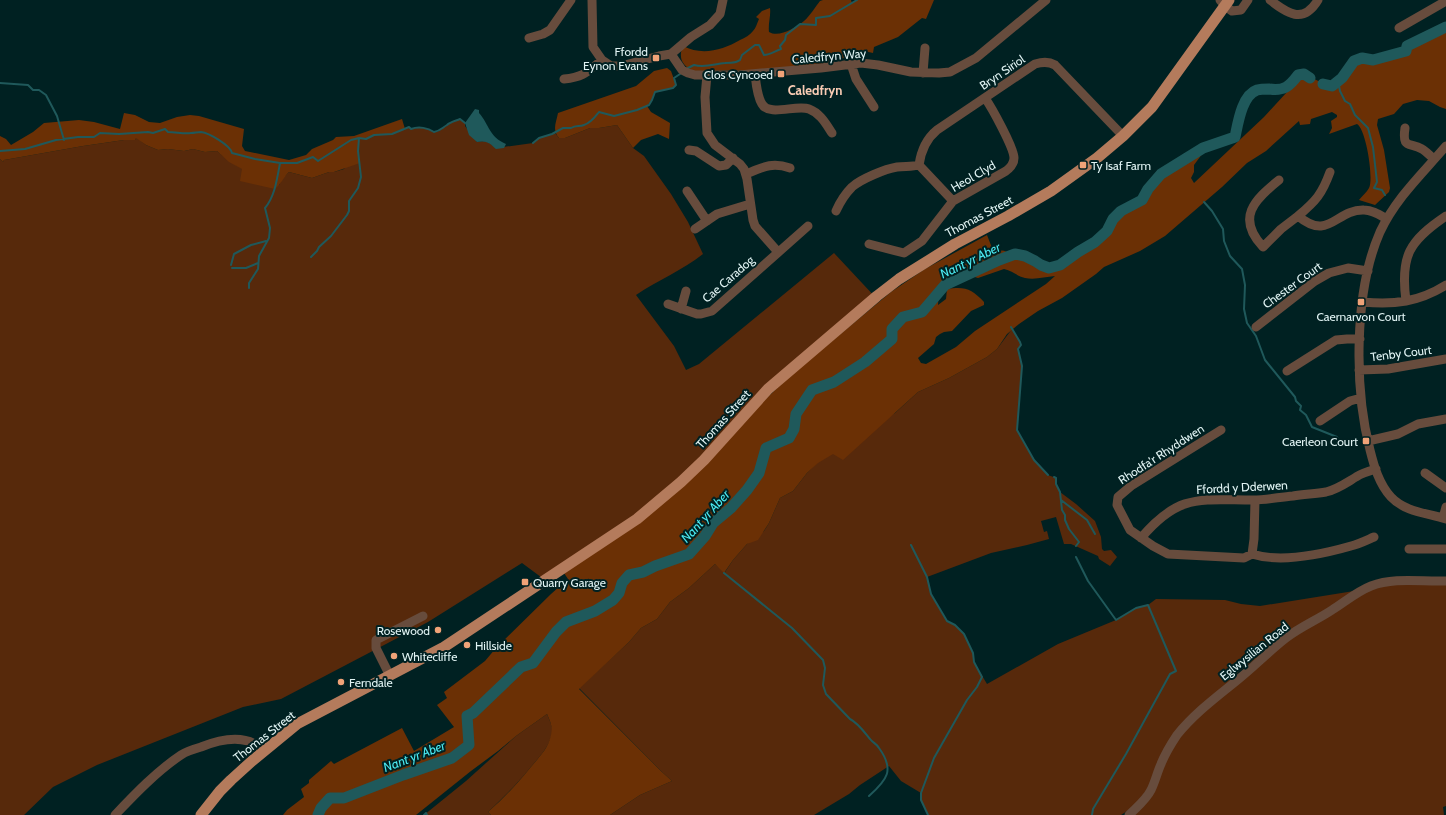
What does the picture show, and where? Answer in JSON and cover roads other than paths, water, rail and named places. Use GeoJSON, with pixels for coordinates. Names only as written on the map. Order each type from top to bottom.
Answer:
{"type":"FeatureCollection","features":[{"type":"Feature","properties":{"kind":"main road","name":"Thomas Street"},"geometry":{"type":"LineString","coordinates":[[201,815],[220,791],[264,751],[297,724],[444,647],[637,519],[704,460],[768,389],[898,279],[955,244],[1008,216],[1085,168],[1123,136],[1152,107],[1225,2]]}},
{"type":"Feature","properties":{"kind":"street"},"geometry":{"type":"LineString","coordinates":[[529,38],[543,34],[550,30],[571,0]]}},
{"type":"Feature","properties":{"kind":"street"},"geometry":{"type":"LineString","coordinates":[[592,0],[593,47],[602,60],[611,66],[622,66],[671,54],[691,37],[710,25],[720,14],[722,0]]}},
{"type":"Feature","properties":{"kind":"street","name":"Caledfryn Way"},"geometry":{"type":"LineString","coordinates":[[671,54],[685,72],[691,75],[707,76],[755,74],[870,63],[899,70],[923,73],[950,72],[976,58],[1046,0]]}},
{"type":"Feature","properties":{"kind":"street"},"geometry":{"type":"LineString","coordinates":[[1225,2],[1232,11],[1241,10],[1248,0]]}},
{"type":"Feature","properties":{"kind":"street"},"geometry":{"type":"LineString","coordinates":[[1270,0],[1285,12],[1298,15],[1304,14],[1310,10],[1318,0]]}},
{"type":"Feature","properties":{"kind":"street"},"geometry":{"type":"LineString","coordinates":[[1399,28],[1446,1]]}},
{"type":"Feature","properties":{"kind":"street"},"geometry":{"type":"LineString","coordinates":[[923,73],[925,48]]}},
{"type":"Feature","properties":{"kind":"street"},"geometry":{"type":"LineString","coordinates":[[564,80],[583,76],[602,60]]}},
{"type":"Feature","properties":{"kind":"street","name":"Bryn Siriol"},"geometry":{"type":"LineString","coordinates":[[919,165],[924,147],[930,135],[950,120],[1035,64],[1040,63],[1049,62],[1055,65],[1123,136]]}},
{"type":"Feature","properties":{"kind":"street"},"geometry":{"type":"LineString","coordinates":[[851,64],[856,79],[874,108]]}},
{"type":"Feature","properties":{"kind":"street"},"geometry":{"type":"LineString","coordinates":[[755,74],[762,105],[766,109],[772,110],[799,107],[808,108],[817,113],[833,130]]}},
{"type":"Feature","properties":{"kind":"street"},"geometry":{"type":"LineString","coordinates":[[707,76],[705,97],[707,133],[715,145],[733,158],[744,169],[755,226],[778,252]]}},
{"type":"Feature","properties":{"kind":"street","name":"Heol Clyd"},"geometry":{"type":"LineString","coordinates":[[870,244],[904,253],[922,241],[953,201],[1011,167],[1014,161],[1013,155],[985,98]]}},
{"type":"Feature","properties":{"kind":"street"},"geometry":{"type":"LineString","coordinates":[[1405,128],[1404,137],[1406,143],[1410,146],[1423,149],[1434,159]]}},
{"type":"Feature","properties":{"kind":"street"},"geometry":{"type":"LineString","coordinates":[[1446,146],[1403,194],[1387,219],[1376,244],[1368,271],[1363,302],[1360,339],[1361,398],[1368,441],[1376,469],[1383,486],[1390,496],[1399,504],[1416,511],[1445,519],[1446,507]]}},
{"type":"Feature","properties":{"kind":"street"},"geometry":{"type":"LineString","coordinates":[[689,150],[696,151],[719,166],[726,164],[733,158]]}},
{"type":"Feature","properties":{"kind":"street"},"geometry":{"type":"LineString","coordinates":[[746,174],[771,165],[780,164],[790,168]]}},
{"type":"Feature","properties":{"kind":"street"},"geometry":{"type":"LineString","coordinates":[[836,210],[852,187],[872,176],[896,167],[919,165],[953,201]]}},
{"type":"Feature","properties":{"kind":"street"},"geometry":{"type":"LineString","coordinates":[[1280,180],[1263,193],[1254,205],[1249,218],[1252,234],[1263,247],[1318,197],[1324,188],[1330,172]]}},
{"type":"Feature","properties":{"kind":"street"},"geometry":{"type":"LineString","coordinates":[[687,191],[707,221]]}},
{"type":"Feature","properties":{"kind":"street"},"geometry":{"type":"LineString","coordinates":[[695,229],[723,212],[750,204]]}},
{"type":"Feature","properties":{"kind":"street"},"geometry":{"type":"LineString","coordinates":[[1298,216],[1310,224],[1318,226],[1328,225],[1361,210],[1370,211],[1387,219]]}},
{"type":"Feature","properties":{"kind":"street"},"geometry":{"type":"LineString","coordinates":[[1406,301],[1404,278],[1408,252],[1421,234],[1446,216]]}},
{"type":"Feature","properties":{"kind":"street","name":"Cae Caradog"},"geometry":{"type":"LineString","coordinates":[[668,304],[697,314],[712,311],[808,226]]}},
{"type":"Feature","properties":{"kind":"street","name":"Chester Court"},"geometry":{"type":"LineString","coordinates":[[1256,327],[1329,272],[1348,268],[1368,271]]}},
{"type":"Feature","properties":{"kind":"street"},"geometry":{"type":"LineString","coordinates":[[1363,302],[1387,304],[1406,301],[1430,294],[1446,285]]}},
{"type":"Feature","properties":{"kind":"street"},"geometry":{"type":"LineString","coordinates":[[681,308],[686,291]]}},
{"type":"Feature","properties":{"kind":"street"},"geometry":{"type":"LineString","coordinates":[[1287,372],[1336,340],[1360,339]]}},
{"type":"Feature","properties":{"kind":"street","name":"Tenby Court"},"geometry":{"type":"LineString","coordinates":[[1360,370],[1388,369],[1446,359]]}},
{"type":"Feature","properties":{"kind":"street"},"geometry":{"type":"LineString","coordinates":[[1320,421],[1350,400],[1361,398]]}},
{"type":"Feature","properties":{"kind":"street"},"geometry":{"type":"LineString","coordinates":[[1368,441],[1398,434],[1418,424],[1446,419]]}},
{"type":"Feature","properties":{"kind":"street","name":"Rhodfa'r Rhyddwen"},"geometry":{"type":"LineString","coordinates":[[1221,430],[1131,486],[1118,497],[1117,505],[1130,530],[1153,546],[1168,554],[1244,558],[1252,554]]}},
{"type":"Feature","properties":{"kind":"street","name":"Ffordd y Dderwen"},"geometry":{"type":"LineString","coordinates":[[1141,538],[1164,515],[1182,505],[1196,500],[1255,500],[1331,490],[1345,485],[1357,476],[1376,469]]}},
{"type":"Feature","properties":{"kind":"street"},"geometry":{"type":"LineString","coordinates":[[1425,473],[1446,488]]}},
{"type":"Feature","properties":{"kind":"street"},"geometry":{"type":"LineString","coordinates":[[1255,500],[1252,554],[1265,558],[1310,555],[1352,546],[1374,537]]}},
{"type":"Feature","properties":{"kind":"street"},"geometry":{"type":"LineString","coordinates":[[1409,549],[1446,549]]}},
{"type":"Feature","properties":{"kind":"street","name":"Eglwysilian Road"},"geometry":{"type":"LineString","coordinates":[[1130,815],[1152,790],[1167,752],[1176,736],[1188,722],[1203,707],[1287,638],[1332,610],[1351,596],[1372,586],[1395,581],[1446,581]]}},
{"type":"Feature","properties":{"kind":"street"},"geometry":{"type":"LineString","coordinates":[[390,676],[376,648],[376,640],[423,616]]}},
{"type":"Feature","properties":{"kind":"street"},"geometry":{"type":"LineString","coordinates":[[115,815],[161,771],[183,754],[208,744],[229,739],[247,740],[259,746],[264,751]]}},
{"type":"Feature","properties":{"kind":"water"},"geometry":{"type":"Polygon","coordinates":[[[475,109],[479,110],[479,113],[496,138],[506,144],[504,148],[496,149],[488,142],[477,142],[469,135],[465,123],[475,109]]]}},
{"type":"Feature","properties":{"kind":"waterway"},"geometry":{"type":"LineString","coordinates":[[688,68],[694,65],[706,66],[737,62],[740,60],[742,55],[755,45],[759,45],[764,55],[770,54],[781,49],[780,46],[785,40],[786,35],[800,24],[816,25],[816,18],[830,16],[857,0]]}},
{"type":"Feature","properties":{"kind":"waterway","name":"Nant yr Aber"},"geometry":{"type":"LineString","coordinates":[[1323,84],[1332,86],[1342,78],[1354,61],[1362,58],[1373,60],[1406,51],[1407,46],[1446,27]]}},
{"type":"Feature","properties":{"kind":"waterway"},"geometry":{"type":"LineString","coordinates":[[533,143],[539,138],[552,134],[563,128],[582,126],[589,123],[599,112],[614,116],[649,105],[655,92],[673,88],[676,85],[674,78],[680,74]]}},
{"type":"Feature","properties":{"kind":"waterway","name":"Nant yr Aber"},"geometry":{"type":"LineString","coordinates":[[318,815],[321,808],[330,798],[344,798],[452,758],[469,745],[467,716],[473,713],[521,667],[533,663],[556,632],[566,622],[595,611],[613,600],[619,593],[622,583],[629,575],[643,572],[655,566],[689,554],[705,536],[713,523],[731,508],[747,490],[759,473],[766,448],[789,438],[794,429],[796,414],[812,390],[834,382],[865,362],[892,339],[892,329],[903,317],[922,312],[945,285],[1015,254],[1025,256],[1049,268],[1060,265],[1095,242],[1107,231],[1113,219],[1121,211],[1142,200],[1148,189],[1161,174],[1203,148],[1235,137],[1239,117],[1244,103],[1252,93],[1260,89],[1282,89],[1292,83],[1298,75],[1304,74],[1310,78]]}},
{"type":"Feature","properties":{"kind":"waterway"},"geometry":{"type":"LineString","coordinates":[[1338,81],[1340,91],[1345,101],[1350,104],[1355,115],[1368,128],[1373,147],[1377,182],[1374,188],[1382,190],[1385,195]]}},
{"type":"Feature","properties":{"kind":"waterway"},"geometry":{"type":"LineString","coordinates":[[0,83],[28,85],[33,90],[39,90],[46,95],[57,116],[64,140]]}},
{"type":"Feature","properties":{"kind":"waterway"},"geometry":{"type":"LineString","coordinates":[[0,151],[25,149],[56,140],[78,137],[94,137],[100,133],[153,133],[165,129],[168,132],[205,133],[223,143],[232,153],[255,159],[280,163],[297,163],[313,157],[318,161],[351,140],[359,138],[366,139],[374,135],[392,134],[409,127],[411,129],[429,129],[434,132],[451,122],[460,119],[465,123]]}},
{"type":"Feature","properties":{"kind":"waterway"},"geometry":{"type":"LineString","coordinates":[[311,257],[331,236],[349,211],[349,201],[358,188],[361,177],[358,151],[359,138]]}},
{"type":"Feature","properties":{"kind":"waterway"},"geometry":{"type":"LineString","coordinates":[[249,288],[249,283],[258,269],[259,256],[269,238],[270,228],[265,208],[273,193],[280,163]]}},
{"type":"Feature","properties":{"kind":"waterway"},"geometry":{"type":"LineString","coordinates":[[1204,202],[1212,211],[1223,229],[1224,241],[1230,256],[1242,269],[1245,285],[1244,309],[1247,323],[1256,336],[1265,360],[1295,397],[1296,401],[1301,406],[1300,410],[1306,415],[1312,427],[1337,437],[1341,442],[1345,443]]}},
{"type":"Feature","properties":{"kind":"waterway"},"geometry":{"type":"LineString","coordinates":[[231,265],[234,254],[251,245],[266,241]]}},
{"type":"Feature","properties":{"kind":"waterway"},"geometry":{"type":"LineString","coordinates":[[232,268],[246,268],[258,263]]}},
{"type":"Feature","properties":{"kind":"waterway"},"geometry":{"type":"LineString","coordinates":[[1011,327],[1021,345],[1018,349],[1022,366],[1017,430],[1034,460],[1048,475]]}},
{"type":"Feature","properties":{"kind":"waterway"},"geometry":{"type":"LineString","coordinates":[[1054,477],[1056,478],[1056,484],[1060,492],[1065,520],[1069,529],[1079,542],[1076,546]]}},
{"type":"Feature","properties":{"kind":"waterway"},"geometry":{"type":"LineString","coordinates":[[1061,500],[1087,520],[1095,534]]}},
{"type":"Feature","properties":{"kind":"waterway"},"geometry":{"type":"LineString","coordinates":[[911,545],[927,577],[931,594],[947,621],[955,625],[964,634],[973,653],[974,662],[982,677],[934,758],[921,793],[921,800],[928,815]]}},
{"type":"Feature","properties":{"kind":"waterway"},"geometry":{"type":"LineString","coordinates":[[1076,557],[1088,581],[1116,620],[1136,608],[1148,605],[1176,671],[1170,674],[1126,754],[1093,809],[1092,815]]}},
{"type":"Feature","properties":{"kind":"waterway"},"geometry":{"type":"LineString","coordinates":[[724,573],[792,628],[823,660],[825,668],[823,685],[826,694],[877,745],[887,763],[888,769],[884,780],[869,796]]}},
{"type":"Feature","properties":{"kind":"waterway"},"geometry":{"type":"LineString","coordinates":[[424,815],[426,813],[427,815]]}},
{"type":"Feature","properties":{"kind":"place","name":"Ffordd Eynon Evans"},"geometry":{"type":"Point","coordinates":[656,58]}},
{"type":"Feature","properties":{"kind":"place","name":"Clos Cyncoed"},"geometry":{"type":"Point","coordinates":[781,74]}},
{"type":"Feature","properties":{"kind":"place","name":"Ty Isaf Farm"},"geometry":{"type":"Point","coordinates":[1083,165]}},
{"type":"Feature","properties":{"kind":"place","name":"Caernarvon Court"},"geometry":{"type":"Point","coordinates":[1361,302]}},
{"type":"Feature","properties":{"kind":"place","name":"Caerleon Court"},"geometry":{"type":"Point","coordinates":[1366,441]}},
{"type":"Feature","properties":{"kind":"place","name":"Quarry Garage"},"geometry":{"type":"Point","coordinates":[525,582]}},
{"type":"Feature","properties":{"kind":"place","name":"Rosewood"},"geometry":{"type":"Point","coordinates":[438,630]}},
{"type":"Feature","properties":{"kind":"place","name":"Hillside"},"geometry":{"type":"Point","coordinates":[467,645]}},
{"type":"Feature","properties":{"kind":"place","name":"Whitecliffe"},"geometry":{"type":"Point","coordinates":[394,656]}},
{"type":"Feature","properties":{"kind":"place","name":"Ferndale"},"geometry":{"type":"Point","coordinates":[341,682]}},
{"type":"Feature","properties":{"kind":"district","name":"Caledfryn"},"geometry":{"type":"Point","coordinates":[815,90]}}]}
